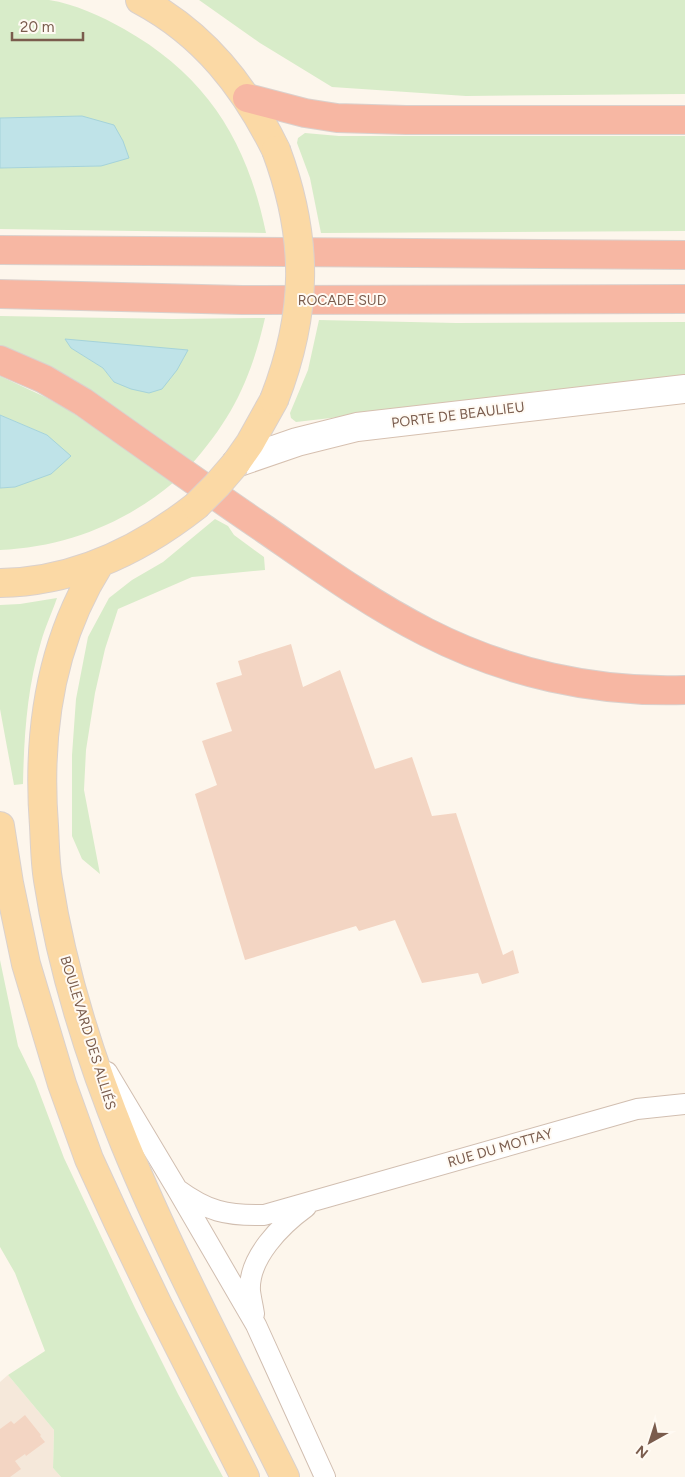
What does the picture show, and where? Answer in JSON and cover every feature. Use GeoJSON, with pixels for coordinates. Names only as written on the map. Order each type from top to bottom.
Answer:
{"type":"FeatureCollection","features":[{"type":"Feature","properties":{"kind":"highway"},"geometry":{"type":"LineString","coordinates":[[247,98],[305,113],[354,119],[685,120]]}},
{"type":"Feature","properties":{"kind":"highway"},"geometry":{"type":"LineString","coordinates":[[0,250],[685,255]]}},
{"type":"Feature","properties":{"kind":"highway","name":"ROCADE SUD"},"geometry":{"type":"LineString","coordinates":[[0,294],[242,300],[685,299]]}},
{"type":"Feature","properties":{"kind":"highway"},"geometry":{"type":"LineString","coordinates":[[0,360],[44,379],[83,402],[350,588],[426,632],[460,648],[503,664],[550,678],[598,687],[640,691],[685,690]]}},
{"type":"Feature","properties":{"kind":"main road"},"geometry":{"type":"LineString","coordinates":[[0,583],[53,577],[100,563],[150,539],[196,506],[236,463],[250,443],[274,400],[291,352],[296,327],[301,276],[297,224],[285,174],[276,150],[247,98],[227,71],[204,46],[178,24],[140,0]]}},
{"type":"Feature","properties":{"kind":"main road","name":"PORTE DE BEAULIEU"},"geometry":{"type":"LineString","coordinates":[[236,463],[265,451],[357,427],[685,389]]}},
{"type":"Feature","properties":{"kind":"main road","name":"BOULEVARD DES ALLIÉS"},"geometry":{"type":"LineString","coordinates":[[100,563],[77,604],[64,634],[49,695],[42,751],[42,798],[48,878],[66,969],[86,1036],[122,1141],[145,1195],[285,1477]]}},
{"type":"Feature","properties":{"kind":"main road"},"geometry":{"type":"LineString","coordinates":[[0,826],[26,964],[60,1076],[90,1159],[158,1305],[245,1477]]}},
{"type":"Feature","properties":{"kind":"street"},"geometry":{"type":"LineString","coordinates":[[86,1036],[256,1326],[325,1477]]}},
{"type":"Feature","properties":{"kind":"street","name":"RUE DU MOTTAY"},"geometry":{"type":"LineString","coordinates":[[177,1189],[204,1206],[239,1216],[264,1215],[637,1109],[685,1104]]}},
{"type":"Feature","properties":{"kind":"street"},"geometry":{"type":"LineString","coordinates":[[256,1326],[250,1290],[259,1256],[265,1246],[289,1219],[316,1200]]}},
{"type":"Feature","properties":{"kind":"shaded area"},"geometry":{"type":"Polygon","coordinates":[[[8,1375],[54,1430],[53,1468],[61,1477],[0,1477],[0,1382],[8,1375]]]}},
{"type":"Feature","properties":{"kind":"green space"},"geometry":{"type":"Polygon","coordinates":[[[0,0],[49,0],[97,15],[153,47],[179,68],[219,114],[235,140],[258,200],[266,233],[0,229],[0,168],[101,166],[82,116],[0,118],[0,0]]]}},
{"type":"Feature","properties":{"kind":"green space"},"geometry":{"type":"Polygon","coordinates":[[[199,0],[685,0],[685,94],[466,96],[332,87],[260,43],[199,0]]]}},
{"type":"Feature","properties":{"kind":"green space"},"geometry":{"type":"Polygon","coordinates":[[[305,133],[339,136],[685,136],[685,231],[321,233],[310,178],[297,143],[298,138],[305,133]]]}},
{"type":"Feature","properties":{"kind":"green space"},"geometry":{"type":"Polygon","coordinates":[[[0,316],[173,319],[265,318],[253,360],[238,397],[217,432],[190,466],[0,349],[0,316]],[[71,348],[103,368],[114,382],[170,379],[185,356],[71,348]]]}},
{"type":"Feature","properties":{"kind":"green space"},"geometry":{"type":"Polygon","coordinates":[[[319,320],[456,323],[685,322],[685,378],[539,395],[539,391],[532,392],[532,395],[296,422],[291,418],[290,413],[308,370],[319,320]]]}},
{"type":"Feature","properties":{"kind":"green space"},"geometry":{"type":"Polygon","coordinates":[[[0,376],[70,411],[174,482],[135,510],[93,531],[48,544],[0,550],[0,488],[15,487],[47,435],[0,415],[0,376]]]}},
{"type":"Feature","properties":{"kind":"green space"},"geometry":{"type":"Polygon","coordinates":[[[215,519],[228,526],[234,535],[264,557],[265,570],[192,577],[118,609],[105,649],[95,693],[86,750],[84,790],[100,874],[82,859],[72,836],[72,755],[76,699],[88,637],[109,598],[132,580],[163,562],[215,519]]]}},
{"type":"Feature","properties":{"kind":"green space"},"geometry":{"type":"Polygon","coordinates":[[[57,598],[43,636],[32,677],[25,730],[23,784],[14,785],[0,709],[0,605],[57,598]]]}},
{"type":"Feature","properties":{"kind":"green space"},"geometry":{"type":"Polygon","coordinates":[[[0,960],[18,1046],[35,1081],[64,1158],[135,1308],[178,1394],[223,1477],[61,1477],[53,1468],[54,1430],[8,1375],[45,1351],[15,1273],[0,1247],[0,960]]]}},
{"type":"Feature","properties":{"kind":"water"},"geometry":{"type":"Polygon","coordinates":[[[82,116],[114,125],[123,141],[129,158],[101,166],[0,168],[0,118],[82,116]]]}},
{"type":"Feature","properties":{"kind":"water"},"geometry":{"type":"Polygon","coordinates":[[[65,339],[188,350],[177,370],[162,389],[149,393],[131,389],[114,382],[103,368],[71,348],[65,339]]]}},
{"type":"Feature","properties":{"kind":"water"},"geometry":{"type":"Polygon","coordinates":[[[0,415],[47,435],[71,456],[51,474],[15,487],[0,488],[0,415]]]}},
{"type":"Feature","properties":{"kind":"building"},"geometry":{"type":"Polygon","coordinates":[[[291,644],[303,687],[340,670],[375,769],[412,757],[432,816],[456,813],[503,955],[513,950],[519,973],[482,984],[478,973],[422,983],[395,920],[359,931],[356,926],[245,960],[195,794],[217,785],[202,741],[232,731],[216,683],[242,675],[238,661],[291,644]]]}},
{"type":"Feature","properties":{"kind":"building"},"geometry":{"type":"Polygon","coordinates":[[[25,1415],[45,1442],[26,1456],[25,1454],[15,1461],[21,1469],[10,1477],[0,1477],[0,1429],[11,1421],[14,1424],[25,1415]]]}}]}
